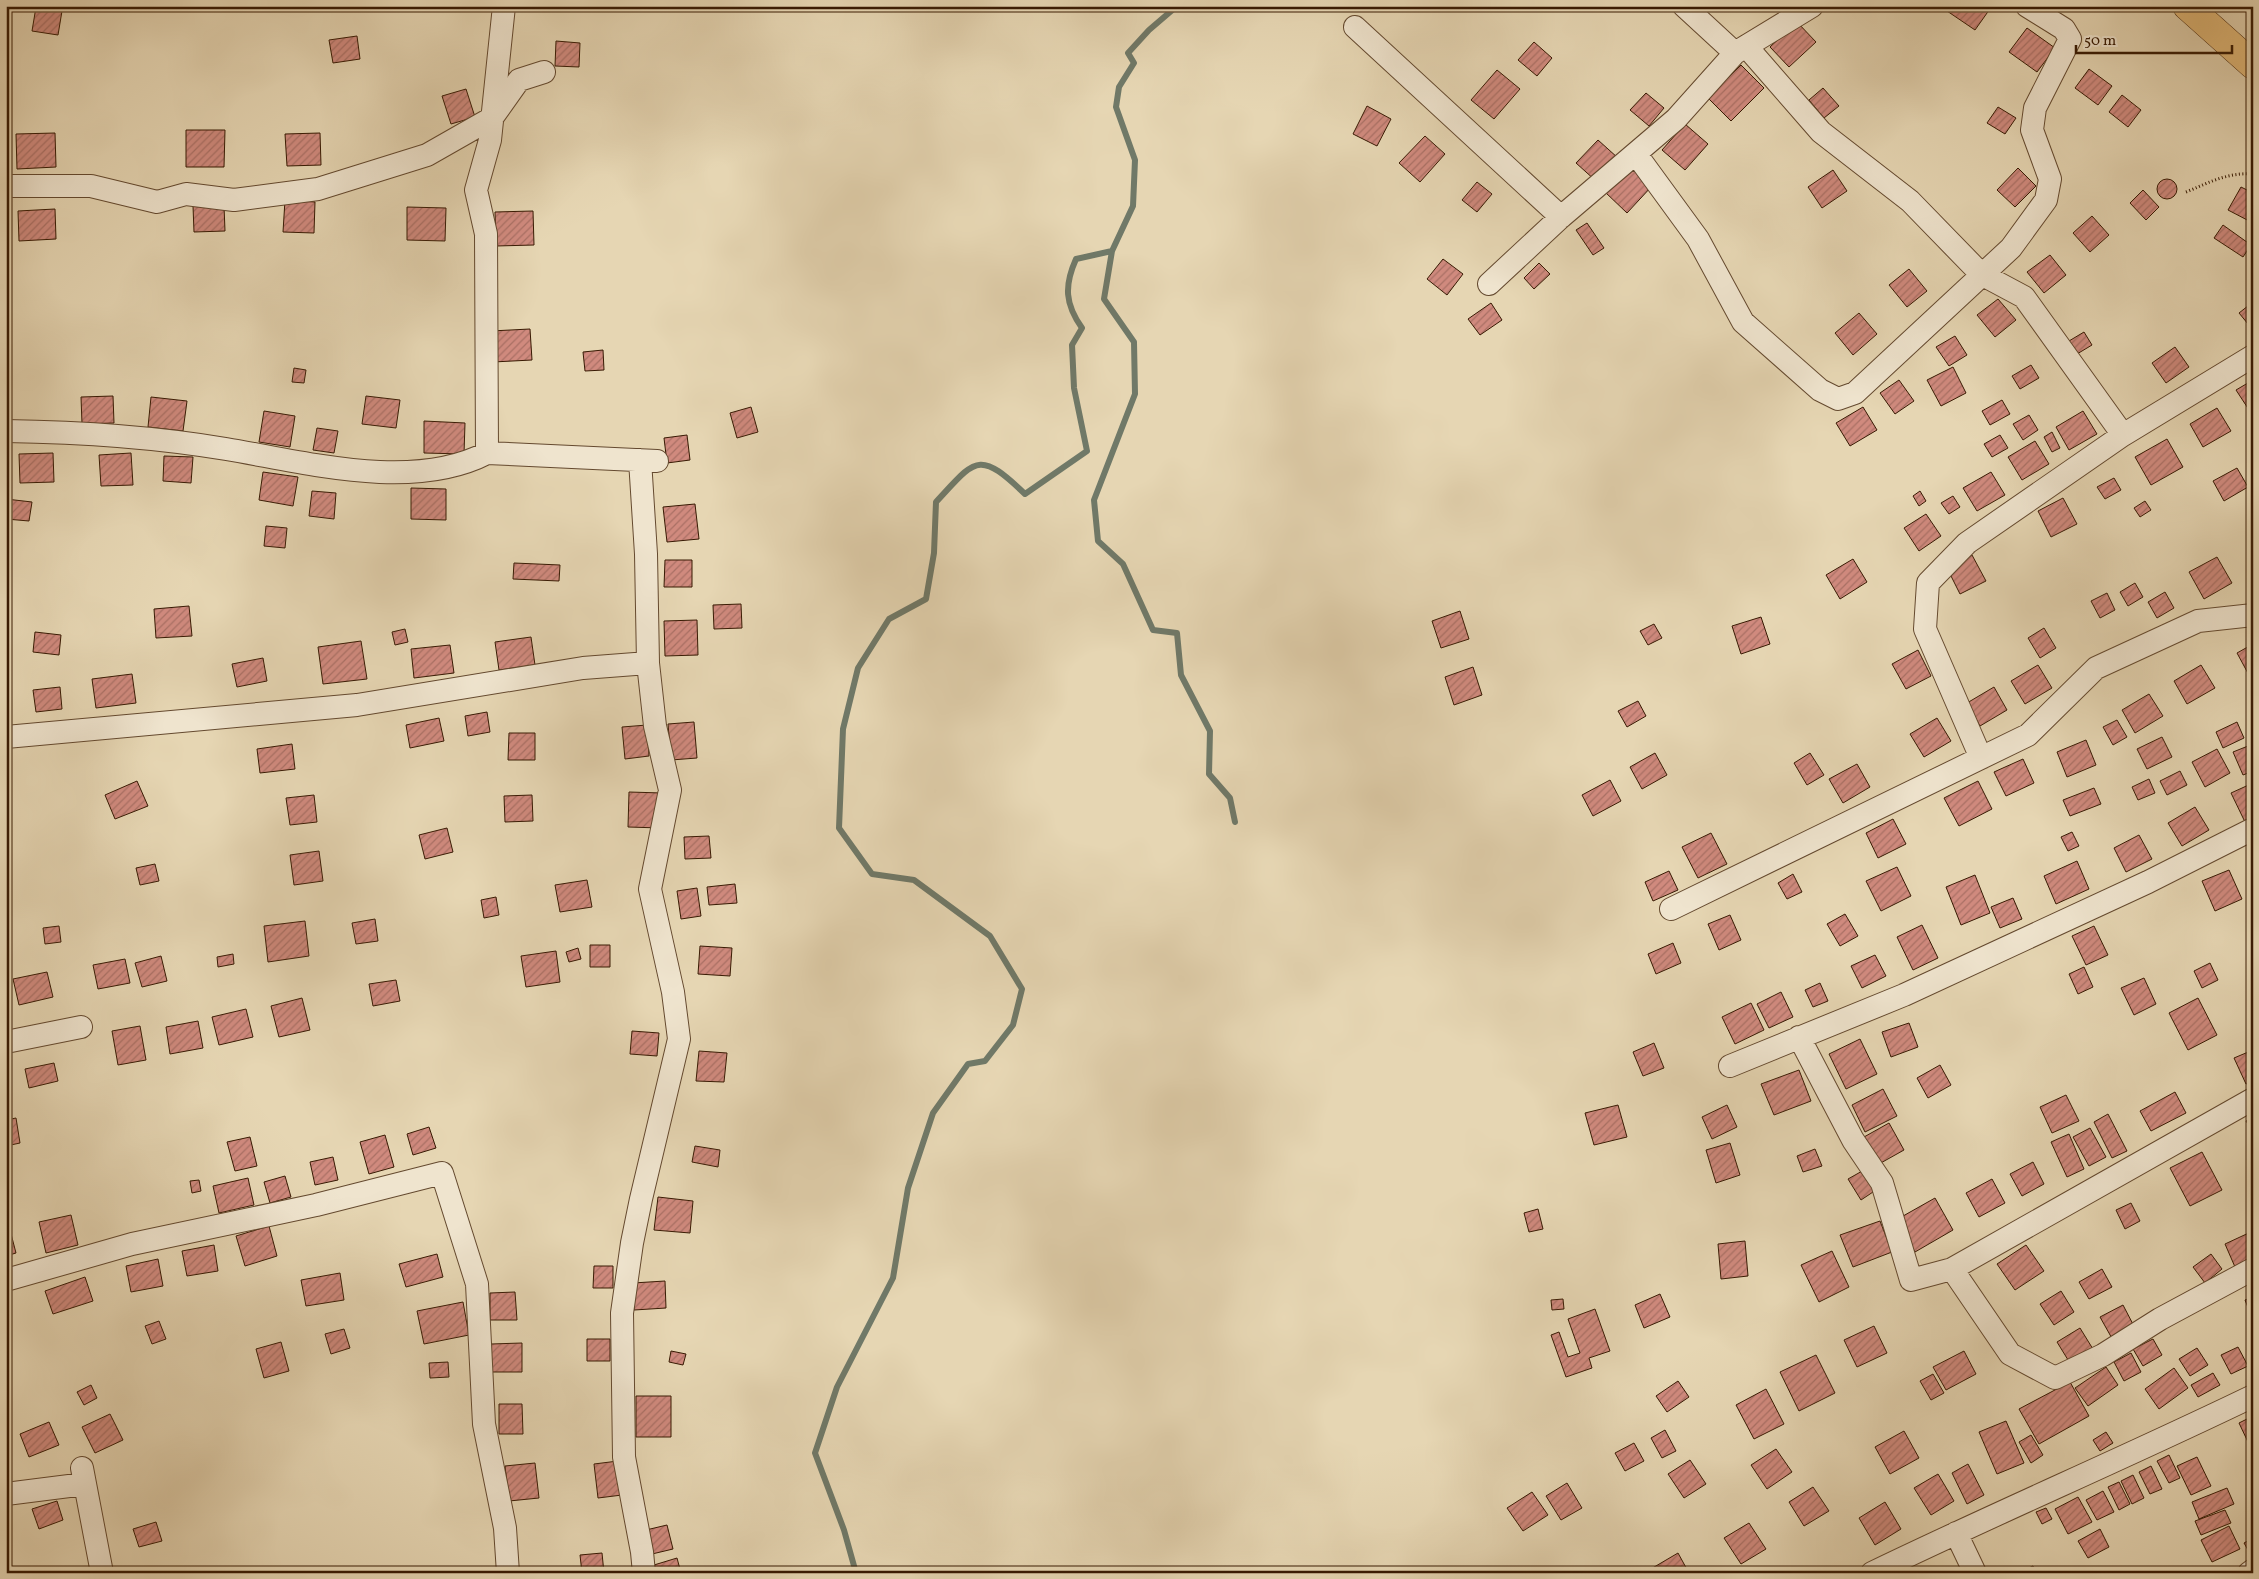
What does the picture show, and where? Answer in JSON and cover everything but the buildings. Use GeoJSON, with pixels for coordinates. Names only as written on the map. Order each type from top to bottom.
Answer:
{"type":"FeatureCollection","features":[{"type":"Feature","properties":{"kind":"main road"},"geometry":{"type":"LineString","coordinates":[[2189,8],[2253,65]]}},
{"type":"Feature","properties":{"kind":"street"},"geometry":{"type":"LineString","coordinates":[[487,453],[486,234],[476,190],[490,140],[504,6]]}},
{"type":"Feature","properties":{"kind":"street"},"geometry":{"type":"LineString","coordinates":[[1684,6],[1740,50],[1821,132],[1910,201],[1981,274],[2024,297],[2123,435]]}},
{"type":"Feature","properties":{"kind":"street"},"geometry":{"type":"LineString","coordinates":[[1488,284],[1561,217],[1676,119],[1740,50],[1812,6]]}},
{"type":"Feature","properties":{"kind":"street"},"geometry":{"type":"LineString","coordinates":[[1636,154],[1698,239],[1743,322],[1820,390],[1838,399],[1855,393],[2011,248],[2046,200],[2050,179],[2032,130],[2032,120],[2035,108],[2070,39],[2064,29],[2027,6]]}},
{"type":"Feature","properties":{"kind":"street"},"geometry":{"type":"LineString","coordinates":[[1355,28],[1561,217]]}},
{"type":"Feature","properties":{"kind":"street"},"geometry":{"type":"LineString","coordinates":[[6,186],[91,186],[157,202],[186,194],[234,200],[318,189],[427,155],[492,118],[519,80],[544,72]]}},
{"type":"Feature","properties":{"kind":"street"},"geometry":{"type":"LineString","coordinates":[[1981,758],[1925,629],[1928,583],[1967,542],[2123,435],[2253,356]]}},
{"type":"Feature","properties":{"kind":"street"},"geometry":{"type":"LineString","coordinates":[[6,431],[62,432],[133,437],[226,449],[296,463],[362,470],[429,472],[472,461],[487,453],[649,460],[646,554],[648,663],[655,726],[670,790],[650,889],[673,992],[679,1038],[639,1208],[622,1313],[624,1457],[642,1552],[644,1573]]}},
{"type":"Feature","properties":{"kind":"street"},"geometry":{"type":"LineString","coordinates":[[1671,910],[2028,735],[2096,668],[2198,621],[2253,615]]}},
{"type":"Feature","properties":{"kind":"street"},"geometry":{"type":"LineString","coordinates":[[6,737],[357,705],[583,668],[648,663]]}},
{"type":"Feature","properties":{"kind":"street"},"geometry":{"type":"LineString","coordinates":[[1730,1066],[1913,991],[2148,882],[2253,829]]}},
{"type":"Feature","properties":{"kind":"street"},"geometry":{"type":"LineString","coordinates":[[6,1042],[82,1027]]}},
{"type":"Feature","properties":{"kind":"street"},"geometry":{"type":"LineString","coordinates":[[1799,1037],[1853,1140],[1882,1183],[1911,1280],[1952,1269],[2253,1099]]}},
{"type":"Feature","properties":{"kind":"street"},"geometry":{"type":"LineString","coordinates":[[6,1280],[132,1244],[316,1205],[442,1173],[477,1284],[484,1424],[505,1528],[508,1573]]}},
{"type":"Feature","properties":{"kind":"street"},"geometry":{"type":"LineString","coordinates":[[1952,1269],[2010,1354],[2056,1378],[2104,1355],[2160,1319],[2253,1269]]}},
{"type":"Feature","properties":{"kind":"street"},"geometry":{"type":"LineString","coordinates":[[1872,1573],[1956,1533],[2133,1454],[2253,1396]]}},
{"type":"Feature","properties":{"kind":"street"},"geometry":{"type":"LineString","coordinates":[[6,1494],[83,1476],[102,1573]]}},
{"type":"Feature","properties":{"kind":"street"},"geometry":{"type":"LineString","coordinates":[[1956,1533],[1975,1573]]}},
{"type":"Feature","properties":{"kind":"street"},"geometry":{"type":"LineString","coordinates":[[2248,1573],[2253,1570]]}},
{"type":"Feature","properties":{"kind":"path"},"geometry":{"type":"LineString","coordinates":[[2186,192],[2223,176],[2239,173],[2253,174]]}},
{"type":"Feature","properties":{"kind":"waterway"},"geometry":{"type":"LineString","coordinates":[[856,1573],[844,1530],[815,1453],[837,1387],[893,1278],[908,1188],[933,1113],[968,1064],[985,1061],[1013,1025],[1022,989],[990,936],[914,880],[872,874],[839,828],[843,729],[858,668],[889,619],[926,599],[934,553],[936,502],[960,476],[978,465],[987,465],[997,470],[1025,494],[1087,451],[1074,388],[1072,345],[1082,328],[1069,303],[1069,278],[1076,259],[1112,251],[1133,206],[1135,160],[1116,107],[1119,87],[1134,63],[1128,53],[1149,30],[1177,6]]}},
{"type":"Feature","properties":{"kind":"waterway"},"geometry":{"type":"LineString","coordinates":[[1112,251],[1104,299],[1134,342],[1135,394],[1094,500],[1098,541],[1123,564],[1153,630],[1177,633],[1181,675],[1210,731],[1209,774],[1230,798],[1235,822]]}}]}
